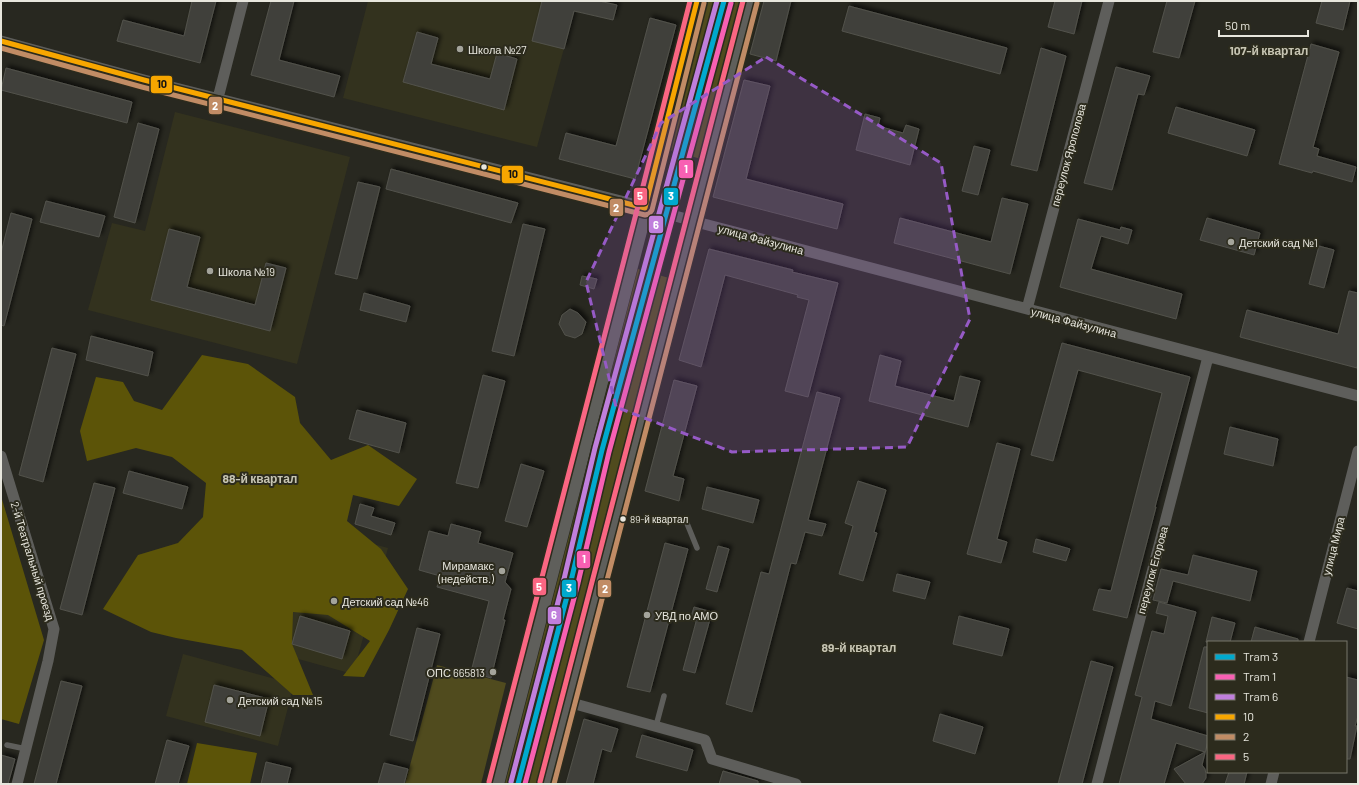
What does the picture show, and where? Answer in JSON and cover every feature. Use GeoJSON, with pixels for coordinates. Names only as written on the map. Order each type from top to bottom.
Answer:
{"type":"FeatureCollection","features":[{"type":"Feature","properties":{"kind":"main road"},"geometry":{"type":"LineString","coordinates":[[496,784],[697,1]]}},
{"type":"Feature","properties":{"kind":"main road"},"geometry":{"type":"LineString","coordinates":[[547,784],[750,1]]}},
{"type":"Feature","properties":{"kind":"street"},"geometry":{"type":"LineString","coordinates":[[218,98],[243,1]]}},
{"type":"Feature","properties":{"kind":"street","name":"переулок Ярополова"},"geometry":{"type":"LineString","coordinates":[[1028,309],[1109,1]]}},
{"type":"Feature","properties":{"kind":"street","name":"улица Файзулина"},"geometry":{"type":"LineString","coordinates":[[1,41],[144,80],[645,208],[1358,396]]}},
{"type":"Feature","properties":{"kind":"street","name":"переулок Егорова"},"geometry":{"type":"LineString","coordinates":[[1097,784],[1208,357]]}},
{"type":"Feature","properties":{"kind":"street","name":"улица Мира"},"geometry":{"type":"LineString","coordinates":[[1309,641],[1358,451]]}},
{"type":"Feature","properties":{"kind":"street","name":"2-й Театральный проезд"},"geometry":{"type":"LineString","coordinates":[[1,456],[54,629],[48,661],[17,784]]}},
{"type":"Feature","properties":{"kind":"street"},"geometry":{"type":"LineString","coordinates":[[568,702],[706,740],[712,759],[796,784]]}},
{"type":"Feature","properties":{"kind":"street"},"geometry":{"type":"LineString","coordinates":[[1271,784],[1274,773]]}},
{"type":"Feature","properties":{"kind":"lane"},"geometry":{"type":"LineString","coordinates":[[686,521],[697,548]]}},
{"type":"Feature","properties":{"kind":"lane"},"geometry":{"type":"LineString","coordinates":[[656,726],[664,696]]}},
{"type":"Feature","properties":{"kind":"lane"},"geometry":{"type":"LineString","coordinates":[[7,745],[26,749]]}},
{"type":"Feature","properties":{"kind":"highlighted area"},"geometry":{"type":"Polygon","coordinates":[[[766,57],[941,163],[970,319],[907,447],[732,452],[616,407],[586,282],[661,123],[766,57]]]}},
{"type":"Feature","properties":{"kind":"shaded area","name":"Школа №27"},"geometry":{"type":"Polygon","coordinates":[[[368,1],[577,1],[537,147],[343,98],[368,1]]]}},
{"type":"Feature","properties":{"kind":"shaded area"},"geometry":{"type":"Polygon","coordinates":[[[708,1],[741,1],[701,159],[669,150],[708,1]]]}},
{"type":"Feature","properties":{"kind":"shaded area","name":"Школа №19"},"geometry":{"type":"Polygon","coordinates":[[[175,112],[350,157],[297,364],[88,310],[112,223],[145,231],[175,112]]]}},
{"type":"Feature","properties":{"kind":"shaded area"},"geometry":{"type":"Polygon","coordinates":[[[638,269],[669,278],[538,784],[505,784],[638,269]]]}},
{"type":"Feature","properties":{"kind":"shaded area"},"geometry":{"type":"Polygon","coordinates":[[[202,355],[248,364],[295,397],[300,423],[331,460],[368,445],[417,479],[399,506],[353,495],[347,521],[381,549],[408,589],[389,630],[364,677],[343,676],[370,641],[328,615],[293,612],[292,644],[313,695],[293,695],[242,650],[151,632],[103,609],[138,555],[178,543],[203,517],[206,483],[172,457],[136,448],[87,461],[80,431],[96,377],[123,382],[134,401],[162,410],[202,355]]]}},
{"type":"Feature","properties":{"kind":"shaded area"},"geometry":{"type":"Polygon","coordinates":[[[1,496],[44,640],[19,724],[1,719],[1,496]]]}},
{"type":"Feature","properties":{"kind":"shaded area","name":"Детский сад №46"},"geometry":{"type":"Polygon","coordinates":[[[315,528],[388,548],[353,674],[280,654],[315,528]]]}},
{"type":"Feature","properties":{"kind":"shaded area","name":"Детский сад №15"},"geometry":{"type":"Polygon","coordinates":[[[183,654],[294,684],[278,746],[166,716],[183,654]]]}},
{"type":"Feature","properties":{"kind":"shaded area"},"geometry":{"type":"Polygon","coordinates":[[[437,665],[506,683],[481,784],[405,784],[437,665]]]}},
{"type":"Feature","properties":{"kind":"shaded area"},"geometry":{"type":"Polygon","coordinates":[[[197,743],[257,753],[250,784],[187,784],[197,743]]]}},
{"type":"Feature","properties":{"kind":"building"},"geometry":{"type":"Polygon","coordinates":[[[192,1],[216,1],[200,63],[117,41],[123,20],[184,36],[192,1]]]}},
{"type":"Feature","properties":{"kind":"building"},"geometry":{"type":"Polygon","coordinates":[[[271,1],[294,1],[279,60],[340,76],[334,97],[251,75],[271,1]]]}},
{"type":"Feature","properties":{"kind":"building"},"geometry":{"type":"Polygon","coordinates":[[[542,1],[599,1],[617,5],[613,20],[574,11],[564,49],[532,41],[542,1]]]}},
{"type":"Feature","properties":{"kind":"building"},"geometry":{"type":"Polygon","coordinates":[[[764,1],[791,1],[776,61],[750,54],[764,1]]]}},
{"type":"Feature","properties":{"kind":"building"},"geometry":{"type":"Polygon","coordinates":[[[1055,1],[1082,1],[1074,34],[1048,27],[1055,1]]]}},
{"type":"Feature","properties":{"kind":"building"},"geometry":{"type":"Polygon","coordinates":[[[1167,1],[1195,1],[1179,58],[1153,52],[1167,1]]]}},
{"type":"Feature","properties":{"kind":"building"},"geometry":{"type":"Polygon","coordinates":[[[1322,1],[1350,1],[1343,30],[1316,23],[1322,1]]]}},
{"type":"Feature","properties":{"kind":"building"},"geometry":{"type":"Polygon","coordinates":[[[849,6],[1007,48],[1000,74],[842,31],[849,6]]]}},
{"type":"Feature","properties":{"kind":"building"},"geometry":{"type":"Polygon","coordinates":[[[650,18],[676,25],[635,179],[559,159],[566,133],[616,146],[650,18]]]}},
{"type":"Feature","properties":{"kind":"building"},"geometry":{"type":"Polygon","coordinates":[[[417,32],[438,38],[431,64],[490,79],[497,53],[517,59],[504,110],[403,82],[417,32]]]}},
{"type":"Feature","properties":{"kind":"building"},"geometry":{"type":"Polygon","coordinates":[[[1311,44],[1339,52],[1313,147],[1319,149],[1317,156],[1356,167],[1352,182],[1313,171],[1312,173],[1279,164],[1311,44]]]}},
{"type":"Feature","properties":{"kind":"building"},"geometry":{"type":"Polygon","coordinates":[[[1041,48],[1066,56],[1037,171],[1011,165],[1041,48]]]}},
{"type":"Feature","properties":{"kind":"building"},"geometry":{"type":"Polygon","coordinates":[[[1116,67],[1150,76],[1144,95],[1138,94],[1112,190],[1084,183],[1116,67]]]}},
{"type":"Feature","properties":{"kind":"building"},"geometry":{"type":"Polygon","coordinates":[[[6,68],[132,102],[127,123],[1,90],[6,68]]]}},
{"type":"Feature","properties":{"kind":"building"},"geometry":{"type":"Polygon","coordinates":[[[744,80],[770,86],[746,179],[843,204],[837,229],[713,197],[744,80]]]}},
{"type":"Feature","properties":{"kind":"building"},"geometry":{"type":"Polygon","coordinates":[[[1176,107],[1255,130],[1247,156],[1168,133],[1176,107]]]}},
{"type":"Feature","properties":{"kind":"building"},"geometry":{"type":"Polygon","coordinates":[[[865,114],[880,118],[878,126],[903,133],[906,125],[919,129],[910,165],[856,150],[865,114]]]}},
{"type":"Feature","properties":{"kind":"building"},"geometry":{"type":"Polygon","coordinates":[[[138,123],[159,129],[135,223],[114,217],[138,123]]]}},
{"type":"Feature","properties":{"kind":"building"},"geometry":{"type":"Polygon","coordinates":[[[974,146],[990,150],[978,195],[962,191],[974,146]]]}},
{"type":"Feature","properties":{"kind":"building"},"geometry":{"type":"Polygon","coordinates":[[[391,169],[518,203],[511,223],[386,189],[391,169]]]}},
{"type":"Feature","properties":{"kind":"building"},"geometry":{"type":"Polygon","coordinates":[[[358,182],[380,187],[357,279],[335,274],[358,182]]]}},
{"type":"Feature","properties":{"kind":"building"},"geometry":{"type":"Polygon","coordinates":[[[1002,198],[1028,204],[1010,274],[894,243],[900,218],[991,242],[1002,198]]]}},
{"type":"Feature","properties":{"kind":"building"},"geometry":{"type":"Polygon","coordinates":[[[46,201],[105,216],[99,237],[40,222],[46,201]]]}},
{"type":"Feature","properties":{"kind":"building"},"geometry":{"type":"Polygon","coordinates":[[[11,213],[32,219],[4,326],[1,325],[1,253],[11,213]]]}},
{"type":"Feature","properties":{"kind":"building"},"geometry":{"type":"Polygon","coordinates":[[[1207,218],[1260,233],[1254,255],[1200,240],[1207,218]]]}},
{"type":"Feature","properties":{"kind":"building"},"geometry":{"type":"Polygon","coordinates":[[[1078,219],[1120,230],[1121,227],[1132,230],[1128,244],[1101,236],[1091,269],[1182,294],[1176,319],[1060,287],[1078,219]]]}},
{"type":"Feature","properties":{"kind":"building"},"geometry":{"type":"Polygon","coordinates":[[[523,224],[545,229],[514,356],[492,351],[523,224]]]}},
{"type":"Feature","properties":{"kind":"building"},"geometry":{"type":"Polygon","coordinates":[[[169,229],[200,237],[187,287],[255,305],[266,263],[286,268],[270,331],[151,300],[169,229]]]}},
{"type":"Feature","properties":{"kind":"building"},"geometry":{"type":"Polygon","coordinates":[[[1319,246],[1334,250],[1324,288],[1309,284],[1319,246]]]}},
{"type":"Feature","properties":{"kind":"building"},"geometry":{"type":"Polygon","coordinates":[[[709,249],[838,283],[808,397],[785,391],[809,300],[797,297],[798,295],[725,275],[701,367],[679,360],[709,249]]]}},
{"type":"Feature","properties":{"kind":"building"},"geometry":{"type":"Polygon","coordinates":[[[582,276],[597,279],[594,289],[580,285],[582,276]]]}},
{"type":"Feature","properties":{"kind":"building"},"geometry":{"type":"Polygon","coordinates":[[[1349,291],[1358,293],[1357,368],[1240,337],[1247,310],[1338,334],[1349,291]]]}},
{"type":"Feature","properties":{"kind":"building"},"geometry":{"type":"Polygon","coordinates":[[[364,293],[410,306],[406,322],[360,310],[364,293]]]}},
{"type":"Feature","properties":{"kind":"building"},"geometry":{"type":"Polygon","coordinates":[[[570,309],[578,313],[586,322],[582,334],[575,338],[565,335],[559,324],[562,315],[570,309]]]}},
{"type":"Feature","properties":{"kind":"building"},"geometry":{"type":"Polygon","coordinates":[[[91,336],[153,352],[148,376],[86,360],[91,336]]]}},
{"type":"Feature","properties":{"kind":"building"},"geometry":{"type":"Polygon","coordinates":[[[1062,343],[1190,377],[1127,618],[1093,610],[1099,589],[1111,591],[1162,393],[1078,370],[1053,461],[1031,455],[1062,343]]]}},
{"type":"Feature","properties":{"kind":"building"},"geometry":{"type":"Polygon","coordinates":[[[52,348],[76,354],[43,482],[19,475],[52,348]]]}},
{"type":"Feature","properties":{"kind":"building"},"geometry":{"type":"Polygon","coordinates":[[[880,355],[901,361],[895,386],[954,401],[960,376],[980,381],[968,427],[869,401],[880,355]]]}},
{"type":"Feature","properties":{"kind":"building"},"geometry":{"type":"Polygon","coordinates":[[[483,375],[505,381],[478,488],[456,483],[483,375]]]}},
{"type":"Feature","properties":{"kind":"building"},"geometry":{"type":"Polygon","coordinates":[[[674,380],[697,386],[673,476],[684,479],[679,501],[645,491],[674,380]]]}},
{"type":"Feature","properties":{"kind":"building"},"geometry":{"type":"Polygon","coordinates":[[[817,392],[840,398],[808,520],[826,524],[822,536],[805,532],[796,564],[791,563],[752,712],[726,704],[761,572],[769,574],[817,392]]]}},
{"type":"Feature","properties":{"kind":"building"},"geometry":{"type":"Polygon","coordinates":[[[357,410],[406,423],[399,453],[349,439],[357,410]]]}},
{"type":"Feature","properties":{"kind":"building"},"geometry":{"type":"Polygon","coordinates":[[[1230,427],[1278,439],[1273,466],[1224,454],[1230,427]]]}},
{"type":"Feature","properties":{"kind":"building"},"geometry":{"type":"Polygon","coordinates":[[[997,443],[1020,449],[997,539],[1007,542],[1001,563],[967,554],[997,443]]]}},
{"type":"Feature","properties":{"kind":"building"},"geometry":{"type":"Polygon","coordinates":[[[521,464],[544,471],[527,527],[505,521],[521,464]]]}},
{"type":"Feature","properties":{"kind":"building"},"geometry":{"type":"Polygon","coordinates":[[[129,471],[188,487],[182,509],[123,493],[129,471]]]}},
{"type":"Feature","properties":{"kind":"building"},"geometry":{"type":"Polygon","coordinates":[[[858,481],[886,490],[874,532],[877,533],[863,581],[839,574],[853,526],[845,523],[858,481]]]}},
{"type":"Feature","properties":{"kind":"building"},"geometry":{"type":"Polygon","coordinates":[[[94,483],[115,488],[82,615],[60,609],[94,483]]]}},
{"type":"Feature","properties":{"kind":"building"},"geometry":{"type":"Polygon","coordinates":[[[707,487],[759,500],[753,523],[702,509],[707,487]]]}},
{"type":"Feature","properties":{"kind":"building"},"geometry":{"type":"Polygon","coordinates":[[[360,504],[374,508],[371,516],[395,523],[391,535],[355,524],[360,504]]]}},
{"type":"Feature","properties":{"kind":"building"},"geometry":{"type":"Polygon","coordinates":[[[451,524],[481,532],[478,543],[513,553],[505,582],[511,589],[491,678],[471,672],[489,601],[437,587],[440,576],[419,570],[429,531],[448,536],[451,524]]]}},
{"type":"Feature","properties":{"kind":"building"},"geometry":{"type":"Polygon","coordinates":[[[1036,539],[1070,549],[1066,561],[1033,552],[1036,539]]]}},
{"type":"Feature","properties":{"kind":"building"},"geometry":{"type":"Polygon","coordinates":[[[665,543],[688,549],[650,692],[627,687],[665,543]]]}},
{"type":"Feature","properties":{"kind":"building"},"geometry":{"type":"Polygon","coordinates":[[[718,546],[729,549],[717,592],[706,589],[718,546]]]}},
{"type":"Feature","properties":{"kind":"building"},"geometry":{"type":"Polygon","coordinates":[[[1193,555],[1257,571],[1250,601],[1173,581],[1167,603],[1153,600],[1161,569],[1188,575],[1193,555]]]}},
{"type":"Feature","properties":{"kind":"building"},"geometry":{"type":"Polygon","coordinates":[[[897,574],[930,582],[925,599],[893,591],[897,574]]]}},
{"type":"Feature","properties":{"kind":"building"},"geometry":{"type":"Polygon","coordinates":[[[1347,588],[1358,591],[1358,629],[1337,623],[1347,588]]]}},
{"type":"Feature","properties":{"kind":"building"},"geometry":{"type":"Polygon","coordinates":[[[1159,602],[1196,612],[1171,706],[1155,701],[1151,719],[1207,736],[1207,745],[1202,765],[1205,769],[1206,778],[1202,784],[1186,784],[1174,769],[1205,752],[1176,743],[1164,784],[1119,784],[1142,697],[1135,695],[1152,631],[1164,634],[1168,616],[1156,613],[1159,602]]]}},
{"type":"Feature","properties":{"kind":"building"},"geometry":{"type":"Polygon","coordinates":[[[694,607],[712,612],[695,673],[683,670],[696,622],[690,620],[694,607]]]}},
{"type":"Feature","properties":{"kind":"building"},"geometry":{"type":"Polygon","coordinates":[[[300,616],[350,631],[342,659],[292,644],[300,616]]]}},
{"type":"Feature","properties":{"kind":"building"},"geometry":{"type":"Polygon","coordinates":[[[959,616],[1009,629],[1002,656],[953,644],[959,616]]]}},
{"type":"Feature","properties":{"kind":"building"},"geometry":{"type":"Polygon","coordinates":[[[1212,617],[1235,623],[1230,641],[1206,642],[1212,617]]]}},
{"type":"Feature","properties":{"kind":"building"},"geometry":{"type":"Polygon","coordinates":[[[1255,627],[1298,639],[1298,641],[1251,641],[1255,627]]]}},
{"type":"Feature","properties":{"kind":"building"},"geometry":{"type":"Polygon","coordinates":[[[417,628],[440,634],[413,741],[390,735],[417,628]]]}},
{"type":"Feature","properties":{"kind":"building"},"geometry":{"type":"Polygon","coordinates":[[[1204,647],[1207,647],[1207,713],[1189,708],[1204,647]]]}},
{"type":"Feature","properties":{"kind":"building"},"geometry":{"type":"Polygon","coordinates":[[[1091,661],[1113,667],[1082,784],[1058,784],[1091,661]]]}},
{"type":"Feature","properties":{"kind":"building"},"geometry":{"type":"Polygon","coordinates":[[[1347,677],[1358,680],[1358,716],[1355,726],[1357,726],[1350,759],[1347,759],[1347,677]]]}},
{"type":"Feature","properties":{"kind":"building"},"geometry":{"type":"Polygon","coordinates":[[[61,681],[82,686],[56,784],[34,784],[61,681]]]}},
{"type":"Feature","properties":{"kind":"building"},"geometry":{"type":"Polygon","coordinates":[[[214,685],[269,699],[260,736],[205,722],[214,685]]]}},
{"type":"Feature","properties":{"kind":"building"},"geometry":{"type":"Polygon","coordinates":[[[940,714],[983,727],[975,754],[933,741],[940,714]]]}},
{"type":"Feature","properties":{"kind":"building"},"geometry":{"type":"Polygon","coordinates":[[[584,719],[618,729],[611,752],[602,749],[593,784],[566,784],[584,719]]]}},
{"type":"Feature","properties":{"kind":"building"},"geometry":{"type":"Polygon","coordinates":[[[642,735],[693,750],[687,771],[636,757],[642,735]]]}},
{"type":"Feature","properties":{"kind":"building"},"geometry":{"type":"Polygon","coordinates":[[[167,740],[189,746],[178,784],[155,784],[167,740]]]}},
{"type":"Feature","properties":{"kind":"building"},"geometry":{"type":"Polygon","coordinates":[[[1,755],[15,759],[8,784],[1,784],[1,755]]]}},
{"type":"Feature","properties":{"kind":"building"},"geometry":{"type":"Polygon","coordinates":[[[266,762],[291,768],[287,784],[261,784],[266,762]]]}},
{"type":"Feature","properties":{"kind":"building"},"geometry":{"type":"Polygon","coordinates":[[[384,763],[408,769],[404,784],[378,784],[384,763]]]}},
{"type":"Feature","properties":{"kind":"building"},"geometry":{"type":"Polygon","coordinates":[[[723,771],[758,781],[758,784],[719,784],[723,771]]]}},
{"type":"Feature","properties":{"kind":"building"},"geometry":{"type":"Polygon","coordinates":[[[1229,773],[1247,773],[1244,784],[1225,784],[1229,773]]]}},
{"type":"Feature","properties":{"kind":"tram line","name":"6"},"geometry":{"type":"LineString","coordinates":[[511,782],[564,579],[595,448],[717,1]]}},
{"type":"Feature","properties":{"kind":"tram line","name":"3"},"geometry":{"type":"LineString","coordinates":[[518,784],[571,581],[602,450],[724,1]]}},
{"type":"Feature","properties":{"kind":"tram line","name":"1"},"geometry":{"type":"LineString","coordinates":[[525,784],[578,583],[609,452],[731,3]]}},
{"type":"Feature","properties":{"kind":"transit line","name":"5"},"geometry":{"type":"LineString","coordinates":[[489,782],[690,1]]}},
{"type":"Feature","properties":{"kind":"transit line","name":"10"},"geometry":{"type":"LineString","coordinates":[[645,208],[697,1]]}},
{"type":"Feature","properties":{"kind":"transit line","name":"5"},"geometry":{"type":"LineString","coordinates":[[540,782],[743,1]]}},
{"type":"Feature","properties":{"kind":"transit line","name":"2"},"geometry":{"type":"LineString","coordinates":[[1,48],[142,87],[645,215],[649,214],[652,210],[704,3]]}},
{"type":"Feature","properties":{"kind":"transit line","name":"2"},"geometry":{"type":"LineString","coordinates":[[554,784],[757,3]]}},
{"type":"Feature","properties":{"kind":"transit line","name":"10"},"geometry":{"type":"LineString","coordinates":[[1,41],[144,80],[645,208]]}},
{"type":"Feature","properties":{"kind":"place","name":"Школа №27"},"geometry":{"type":"Point","coordinates":[460,49]}},
{"type":"Feature","properties":{"kind":"place","name":"Детский сад №1"},"geometry":{"type":"Point","coordinates":[1231,242]}},
{"type":"Feature","properties":{"kind":"place","name":"Школа №19"},"geometry":{"type":"Point","coordinates":[210,271]}},
{"type":"Feature","properties":{"kind":"place","name":"89-й квартал"},"geometry":{"type":"Point","coordinates":[623,519]}},
{"type":"Feature","properties":{"kind":"place","name":"Мирамакс (недейств.)"},"geometry":{"type":"Point","coordinates":[502,571]}},
{"type":"Feature","properties":{"kind":"place","name":"Детский сад №46"},"geometry":{"type":"Point","coordinates":[334,601]}},
{"type":"Feature","properties":{"kind":"place","name":"УВД по АМО"},"geometry":{"type":"Point","coordinates":[647,615]}},
{"type":"Feature","properties":{"kind":"place","name":"ОПС 665813"},"geometry":{"type":"Point","coordinates":[493,672]}},
{"type":"Feature","properties":{"kind":"place","name":"Детский сад №15"},"geometry":{"type":"Point","coordinates":[230,700]}},
{"type":"Feature","properties":{"kind":"district","name":"107-й квартал"},"geometry":{"type":"Point","coordinates":[1269,50]}},
{"type":"Feature","properties":{"kind":"district","name":"88-й квартал"},"geometry":{"type":"Point","coordinates":[260,478]}},
{"type":"Feature","properties":{"kind":"district","name":"89-й квартал"},"geometry":{"type":"Point","coordinates":[859,647]}}]}
